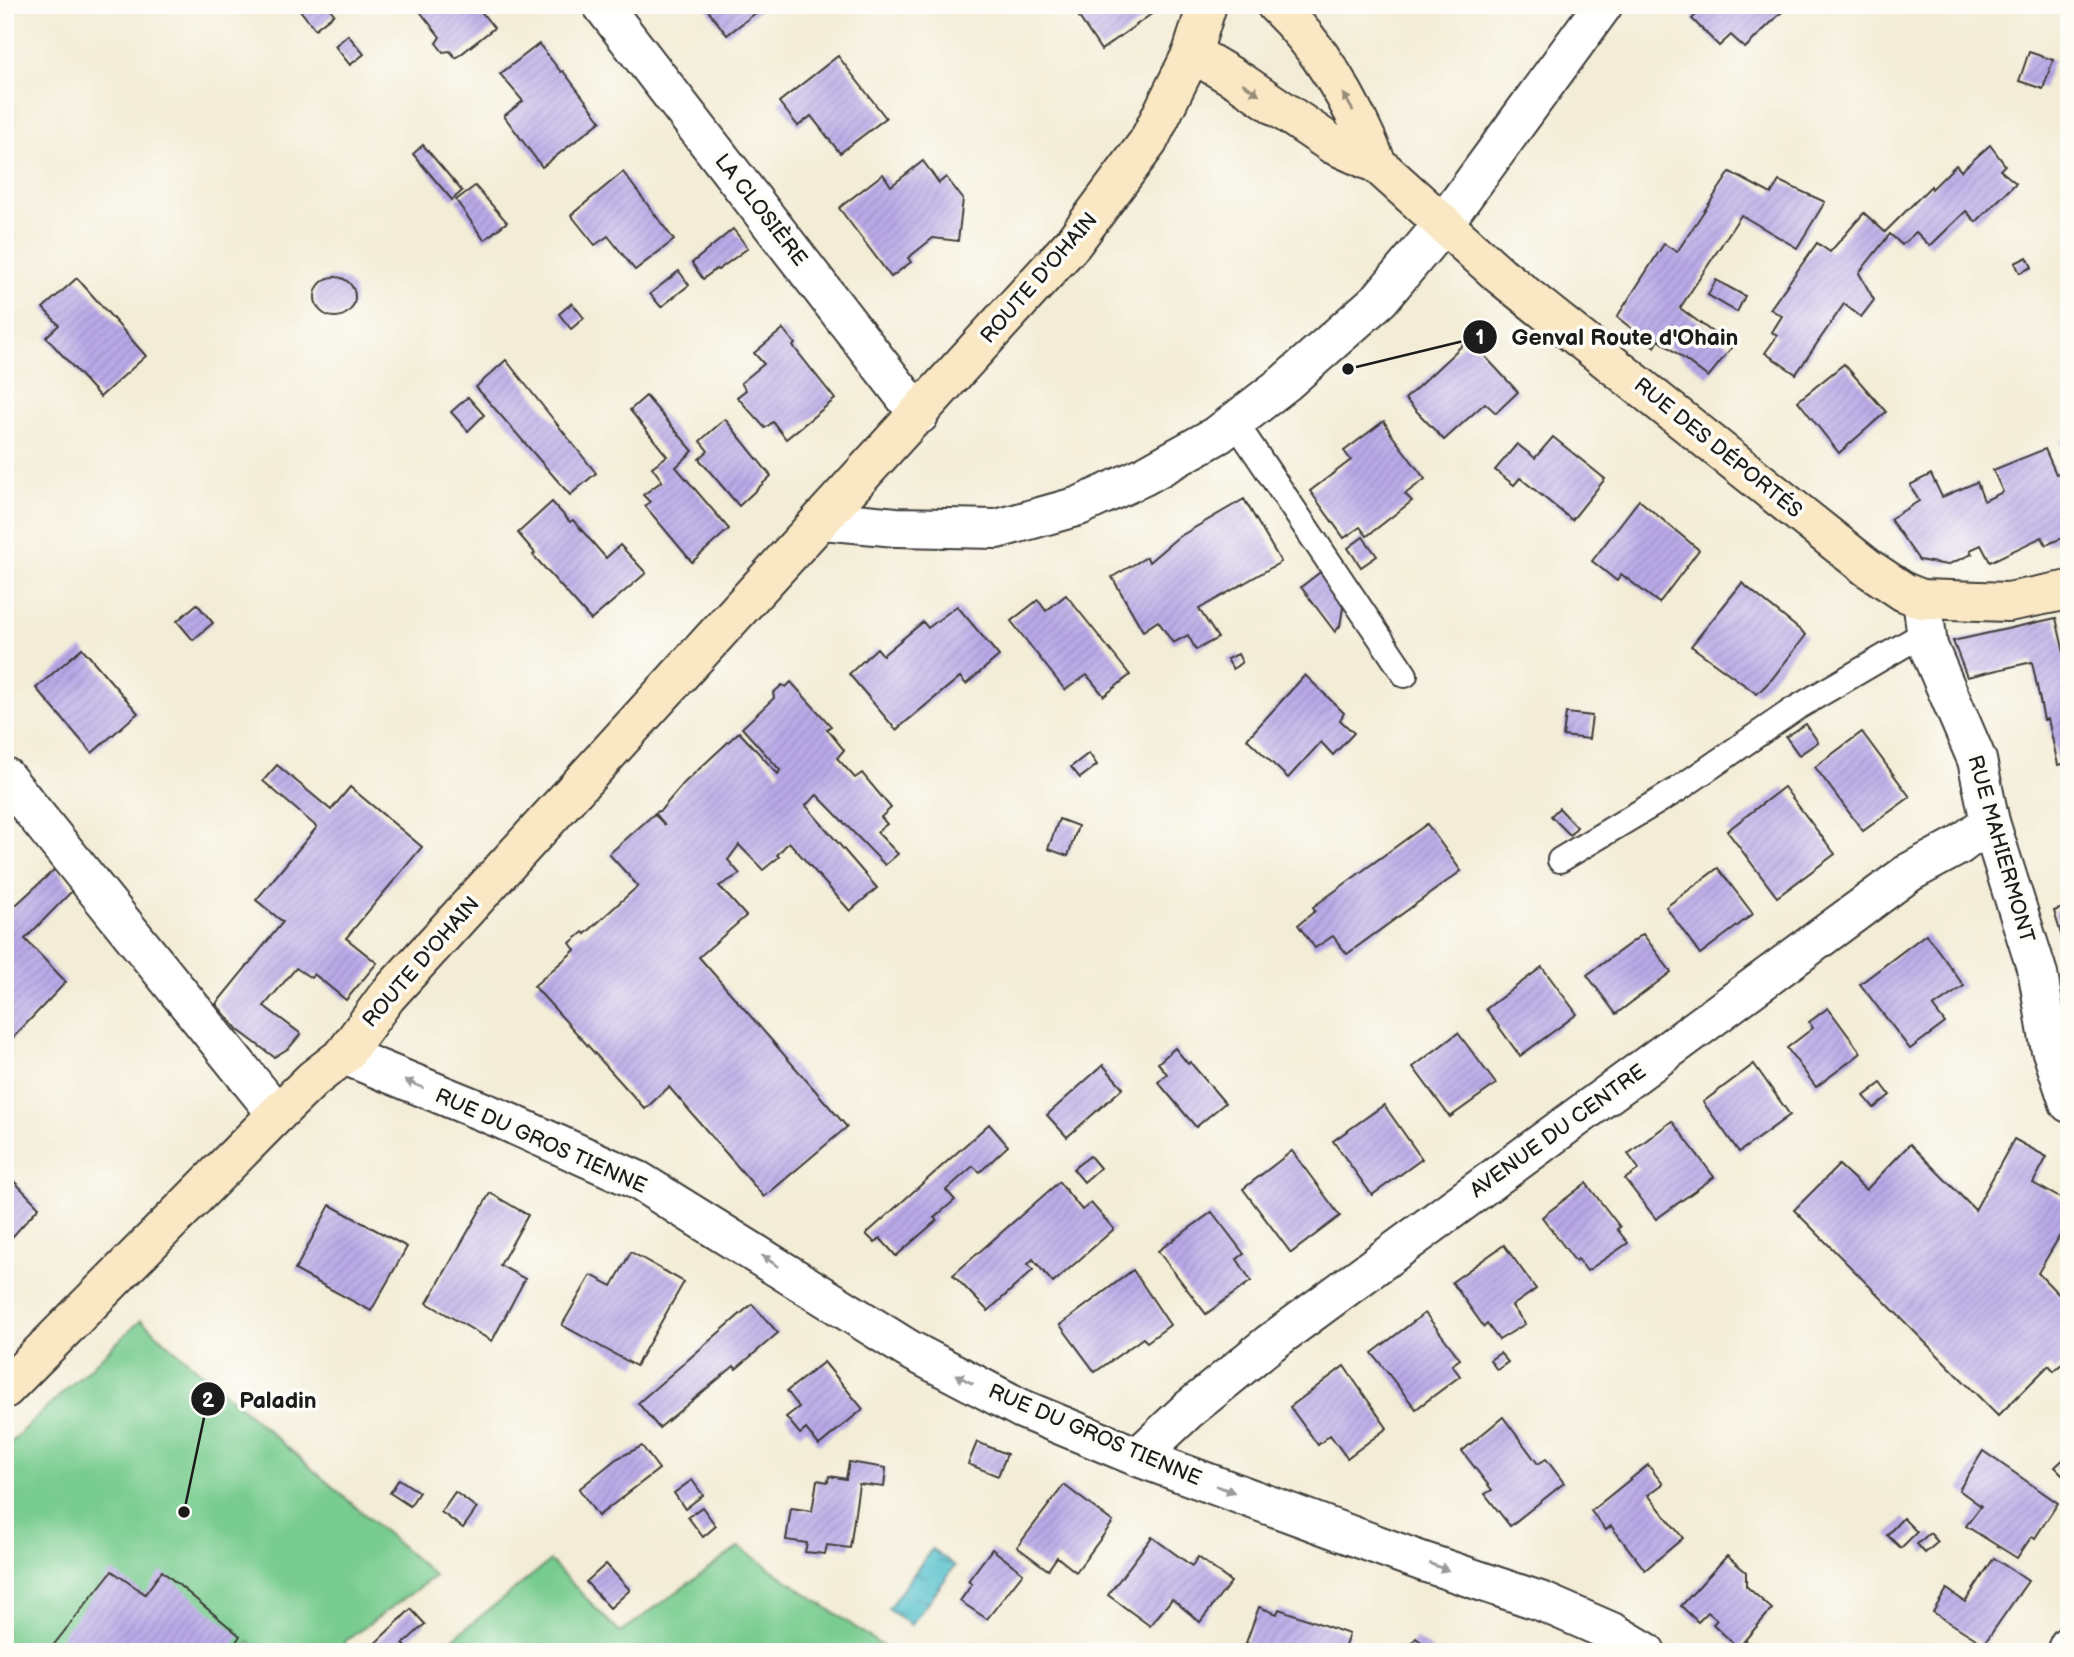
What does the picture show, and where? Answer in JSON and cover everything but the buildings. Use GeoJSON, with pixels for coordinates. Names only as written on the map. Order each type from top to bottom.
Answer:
{"type":"FeatureCollection","features":[{"type":"Feature","properties":{"kind":"main road","name":"ROUTE D'OHAIN"},"geometry":{"type":"LineString","coordinates":[[5,1390],[277,1114],[313,1079],[344,1055],[387,996],[1073,243],[1148,142],[1192,53],[1207,5]]}},
{"type":"Feature","properties":{"kind":"main road","name":"RUE DES DÉPORTÉS"},"geometry":{"type":"LineString","coordinates":[[1276,5],[1324,61],[1363,128],[1377,164]]}},
{"type":"Feature","properties":{"kind":"main road","name":"RUE DES DÉPORTÉS"},"geometry":{"type":"LineString","coordinates":[[1192,53],[1241,82],[1332,144],[1377,164],[1500,275],[1868,568],[1904,592],[1925,615],[2069,590]]}},
{"type":"Feature","properties":{"kind":"street","name":"LA CLOSIÈRE"},"geometry":{"type":"LineString","coordinates":[[602,5],[919,415]]}},
{"type":"Feature","properties":{"kind":"street"},"geometry":{"type":"LineString","coordinates":[[823,520],[897,527],[997,529],[1079,506],[1144,476],[1219,434],[1285,383],[1380,299],[1443,224],[1603,5]]}},
{"type":"Feature","properties":{"kind":"street","name":"RUE MAHIERMONT"},"geometry":{"type":"LineString","coordinates":[[1925,615],[1928,646],[1977,760],[1990,822],[2038,974],[2050,1046],[2069,1103]]}},
{"type":"Feature","properties":{"kind":"street"},"geometry":{"type":"LineString","coordinates":[[5,777],[277,1114]]}},
{"type":"Feature","properties":{"kind":"street","name":"AVENUE DU CENTRE"},"geometry":{"type":"LineString","coordinates":[[1138,1457],[1188,1410],[1269,1344],[1910,872],[1958,846],[1990,822]]}},
{"type":"Feature","properties":{"kind":"street","name":"RUE DU GROS TIENNE"},"geometry":{"type":"LineString","coordinates":[[344,1055],[501,1119],[639,1181],[908,1349],[1021,1409],[1138,1457],[1421,1561],[1543,1602],[1614,1633],[1646,1652]]}},
{"type":"Feature","properties":{"kind":"street"},"geometry":{"type":"LineString","coordinates":[[2066,1652],[2069,1645]]}},
{"type":"Feature","properties":{"kind":"lane"},"geometry":{"type":"LineString","coordinates":[[1235,422],[1405,676]]}},
{"type":"Feature","properties":{"kind":"lane"},"geometry":{"type":"LineString","coordinates":[[1560,860],[1677,790],[1925,615]]}},
{"type":"Feature","properties":{"kind":"green space"},"geometry":{"type":"Polygon","coordinates":[[[141,1320],[435,1576],[344,1642],[352,1652],[260,1652],[249,1642],[240,1652],[5,1652],[5,1449],[141,1320]]]}},
{"type":"Feature","properties":{"kind":"green space"},"geometry":{"type":"Polygon","coordinates":[[[739,1547],[891,1652],[436,1652],[550,1561],[620,1633],[739,1547]]]}},
{"type":"Feature","properties":{"kind":"water"},"geometry":{"type":"Polygon","coordinates":[[[932,1549],[955,1566],[911,1625],[888,1609],[932,1549]]]}},
{"type":"Feature","properties":{"kind":"place","name":"Genval Route d'Ohain"},"geometry":{"type":"Point","coordinates":[1348,369]}},
{"type":"Feature","properties":{"kind":"place","name":"Paladin"},"geometry":{"type":"Point","coordinates":[184,1512]}}]}
